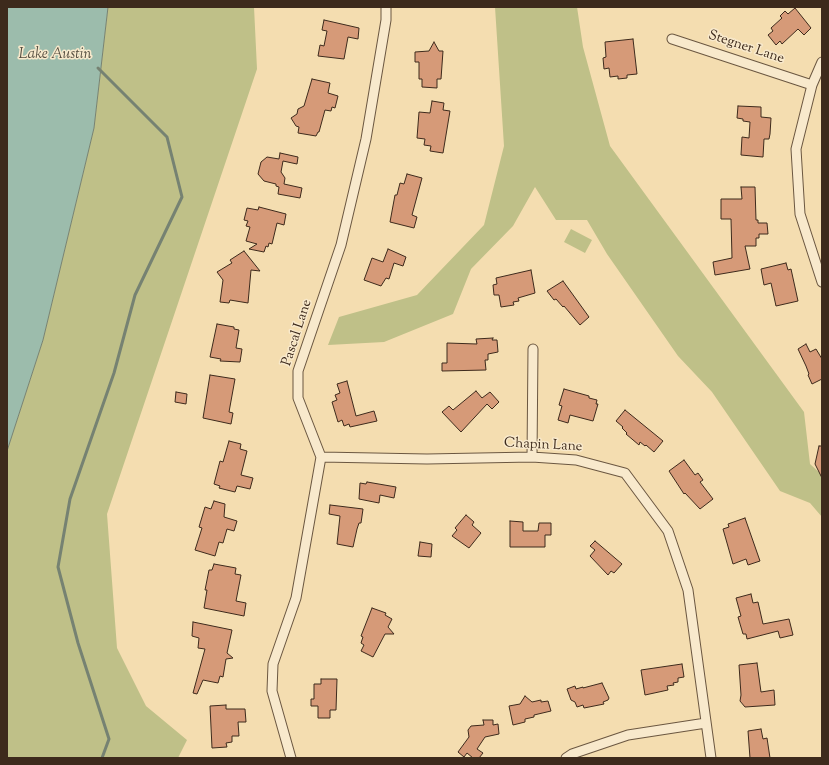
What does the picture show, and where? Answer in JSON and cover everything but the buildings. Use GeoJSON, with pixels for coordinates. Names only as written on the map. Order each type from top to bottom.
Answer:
{"type":"FeatureCollection","features":[{"type":"Feature","properties":{"kind":"street","name":"Pascal Lane"},"geometry":{"type":"LineString","coordinates":[[321,457],[298,398],[298,371],[342,245],[366,139],[386,20],[386,7]]}},
{"type":"Feature","properties":{"kind":"street","name":"Stegner Lane"},"geometry":{"type":"LineString","coordinates":[[672,39],[812,85]]}},
{"type":"Feature","properties":{"kind":"street"},"geometry":{"type":"LineString","coordinates":[[822,62],[812,85],[796,149],[800,214],[822,282]]}},
{"type":"Feature","properties":{"kind":"street"},"geometry":{"type":"LineString","coordinates":[[532,457],[533,349]]}},
{"type":"Feature","properties":{"kind":"street","name":"Chapin Lane"},"geometry":{"type":"LineString","coordinates":[[321,457],[427,459],[532,457],[576,460],[626,472],[668,531],[688,590],[711,758]]}},
{"type":"Feature","properties":{"kind":"street"},"geometry":{"type":"LineString","coordinates":[[291,758],[272,690],[273,664],[296,598],[321,457]]}},
{"type":"Feature","properties":{"kind":"street"},"geometry":{"type":"LineString","coordinates":[[566,758],[572,754],[628,735],[706,723]]}},
{"type":"Feature","properties":{"kind":"green space"},"geometry":{"type":"Polygon","coordinates":[[[108,7],[254,7],[257,69],[107,514],[117,648],[146,706],[187,740],[178,758],[7,758],[7,451],[43,340],[94,128],[108,7]]]}},
{"type":"Feature","properties":{"kind":"green space"},"geometry":{"type":"Polygon","coordinates":[[[495,7],[577,7],[583,47],[610,146],[804,412],[810,464],[822,475],[822,517],[810,503],[780,491],[712,392],[678,356],[607,254],[587,220],[556,220],[535,187],[513,226],[471,269],[453,314],[384,342],[328,345],[339,317],[417,295],[484,225],[504,146],[495,7]]]}},
{"type":"Feature","properties":{"kind":"green space"},"geometry":{"type":"Polygon","coordinates":[[[571,229],[592,240],[585,253],[564,242],[571,229]]]}},
{"type":"Feature","properties":{"kind":"water","name":"Lake Austin"},"geometry":{"type":"Polygon","coordinates":[[[7,7],[108,7],[94,128],[43,340],[7,451],[7,7]]]}},
{"type":"Feature","properties":{"kind":"waterway"},"geometry":{"type":"LineString","coordinates":[[98,68],[167,137],[182,197],[135,295],[114,373],[70,499],[58,567],[78,643],[109,739],[102,758]]}}]}
